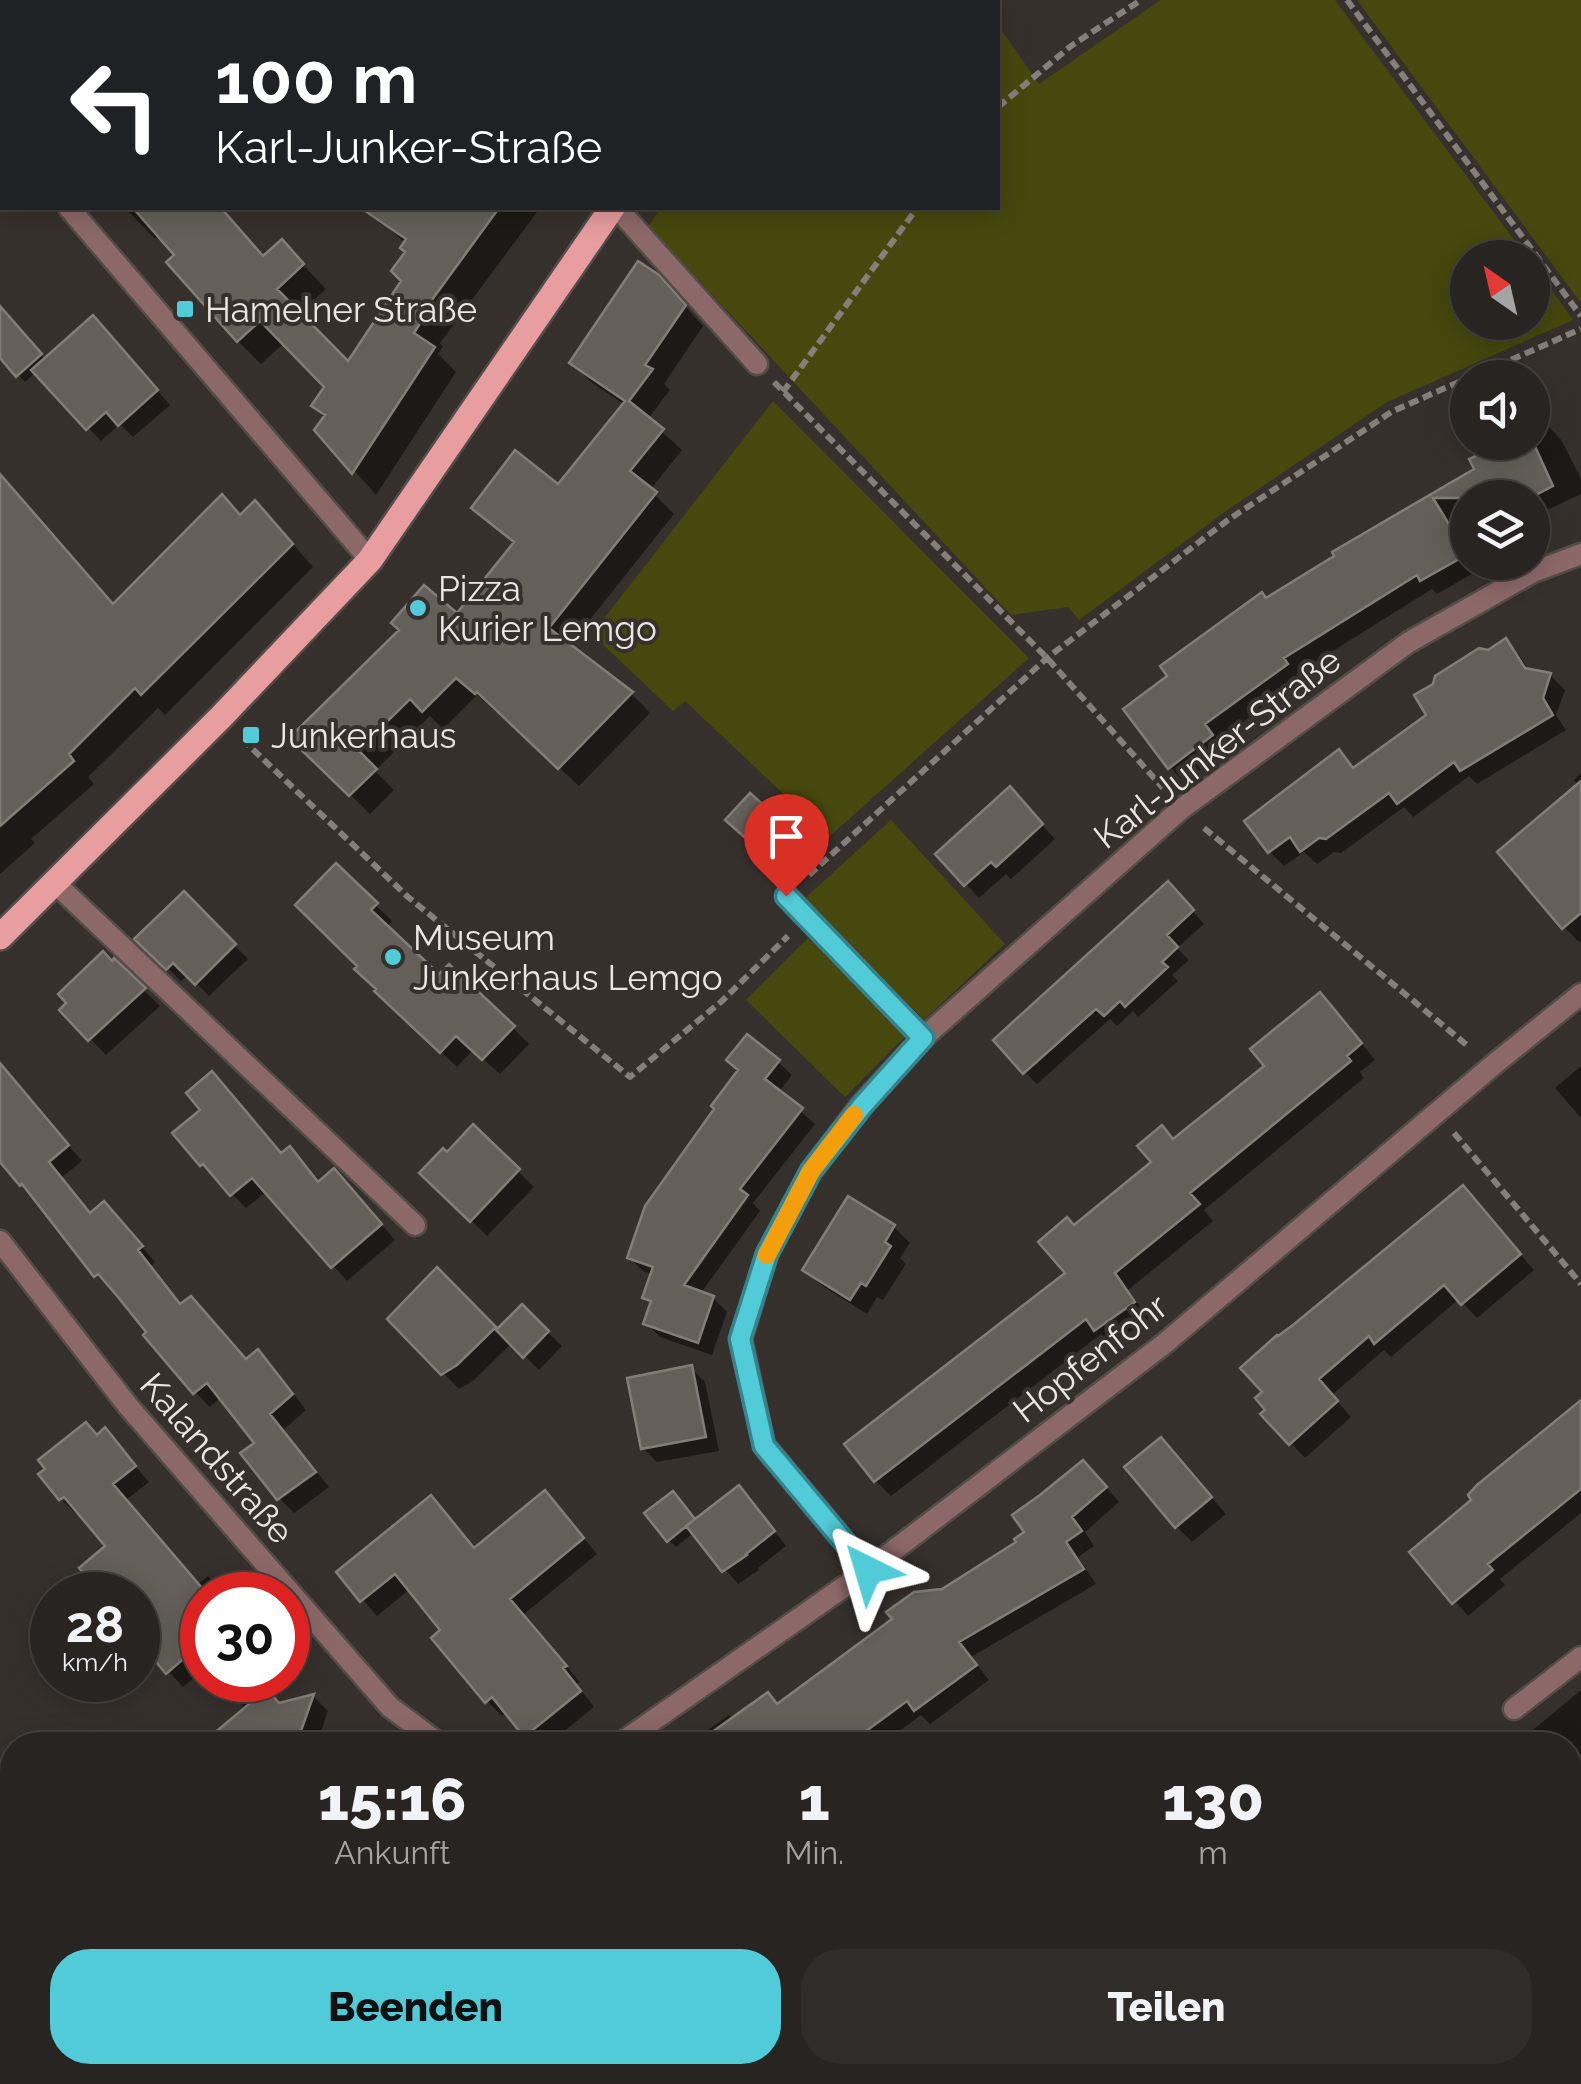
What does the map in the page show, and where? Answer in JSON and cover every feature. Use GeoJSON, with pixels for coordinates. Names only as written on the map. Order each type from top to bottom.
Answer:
{"type":"FeatureCollection","features":[{"type":"Feature","properties":{"kind":"main road"},"geometry":{"type":"LineString","coordinates":[[0,937],[222,717],[370,560],[614,210]]}},
{"type":"Feature","properties":{"kind":"street"},"geometry":{"type":"LineString","coordinates":[[71,210],[370,560]]}},
{"type":"Feature","properties":{"kind":"street"},"geometry":{"type":"LineString","coordinates":[[617,210],[757,364]]}},
{"type":"Feature","properties":{"kind":"street","name":"Karl-Junker-Straße"},"geometry":{"type":"LineString","coordinates":[[868,1570],[764,1446],[740,1339],[767,1254],[811,1171],[923,1038],[1181,808],[1408,642],[1533,572],[1581,554]]}},
{"type":"Feature","properties":{"kind":"street"},"geometry":{"type":"LineString","coordinates":[[55,883],[415,1225]]}},
{"type":"Feature","properties":{"kind":"street"},"geometry":{"type":"LineString","coordinates":[[786,896],[923,1038]]}},
{"type":"Feature","properties":{"kind":"street","name":"Hopfenfohr"},"geometry":{"type":"LineString","coordinates":[[637,1732],[868,1570],[1164,1344],[1581,994]]}},
{"type":"Feature","properties":{"kind":"street","name":"Kalandstraße"},"geometry":{"type":"LineString","coordinates":[[0,1241],[128,1406],[390,1707],[424,1732]]}},
{"type":"Feature","properties":{"kind":"street"},"geometry":{"type":"LineString","coordinates":[[1514,1710],[1581,1657]]}},
{"type":"Feature","properties":{"kind":"path"},"geometry":{"type":"LineString","coordinates":[[1000,105],[1071,46],[1141,0]]}},
{"type":"Feature","properties":{"kind":"path"},"geometry":{"type":"LineString","coordinates":[[1347,0],[1581,316]]}},
{"type":"Feature","properties":{"kind":"path"},"geometry":{"type":"LineString","coordinates":[[783,392],[916,210]]}},
{"type":"Feature","properties":{"kind":"path"},"geometry":{"type":"LineString","coordinates":[[1510,360],[1581,329]]}},
{"type":"Feature","properties":{"kind":"path"},"geometry":{"type":"LineString","coordinates":[[757,364],[1047,658],[1181,808],[1492,1066]]}},
{"type":"Feature","properties":{"kind":"path"},"geometry":{"type":"LineString","coordinates":[[786,896],[1047,658],[1245,509],[1393,411],[1450,386]]}},
{"type":"Feature","properties":{"kind":"path"},"geometry":{"type":"LineString","coordinates":[[222,717],[408,897],[630,1077],[722,1002],[807,918]]}},
{"type":"Feature","properties":{"kind":"path"},"geometry":{"type":"LineString","coordinates":[[1437,1113],[1581,1284]]}},
{"type":"Feature","properties":{"kind":"shaded area"},"geometry":{"type":"Polygon","coordinates":[[[1161,0],[1335,0],[1514,240],[1450,240],[1450,340],[1528,340],[1482,360],[1450,360],[1450,374],[1387,402],[1226,511],[1079,620],[1068,607],[1011,615],[648,226],[660,210],[1000,210],[1000,28],[1039,84],[1161,0]]]}},
{"type":"Feature","properties":{"kind":"shaded area"},"geometry":{"type":"Polygon","coordinates":[[[1357,0],[1581,0],[1581,303],[1550,261],[1550,240],[1534,240],[1357,0]]]}},
{"type":"Feature","properties":{"kind":"shaded area"},"geometry":{"type":"Polygon","coordinates":[[[1550,288],[1573,320],[1550,330],[1550,288]]]}},
{"type":"Feature","properties":{"kind":"shaded area"},"geometry":{"type":"Polygon","coordinates":[[[773,401],[1029,658],[829,837],[685,701],[673,711],[592,634],[773,401]]]}},
{"type":"Feature","properties":{"kind":"shaded area"},"geometry":{"type":"Polygon","coordinates":[[[891,820],[1005,944],[924,1020],[805,898],[891,820]]]}},
{"type":"Feature","properties":{"kind":"shaded area"},"geometry":{"type":"Polygon","coordinates":[[[808,938],[906,1036],[845,1097],[746,1000],[808,938]]]}},
{"type":"Feature","properties":{"kind":"building"},"geometry":{"type":"Polygon","coordinates":[[[135,210],[223,210],[263,256],[282,239],[304,264],[277,289],[348,361],[401,281],[391,271],[405,252],[400,248],[406,239],[364,210],[498,210],[418,319],[421,322],[414,333],[435,347],[352,474],[314,430],[325,415],[311,406],[324,387],[260,321],[237,342],[166,262],[174,255],[135,210]]]}},
{"type":"Feature","properties":{"kind":"building"},"geometry":{"type":"Polygon","coordinates":[[[638,261],[659,275],[686,305],[645,365],[653,369],[629,401],[664,429],[630,471],[657,492],[549,628],[633,692],[558,769],[477,692],[456,678],[422,712],[410,699],[358,750],[377,769],[349,796],[289,738],[399,630],[391,623],[424,585],[457,613],[514,542],[471,508],[515,450],[558,484],[625,401],[569,363],[638,261]]]}},
{"type":"Feature","properties":{"kind":"building"},"geometry":{"type":"Polygon","coordinates":[[[0,306],[42,354],[16,377],[0,358],[0,306]]]}},
{"type":"Feature","properties":{"kind":"building"},"geometry":{"type":"Polygon","coordinates":[[[93,315],[158,390],[118,426],[106,412],[86,430],[31,370],[93,315]]]}},
{"type":"Feature","properties":{"kind":"building"},"geometry":{"type":"Polygon","coordinates":[[[1470,460],[1541,460],[1553,486],[1550,488],[1550,480],[1455,480],[1474,469],[1470,460]]]}},
{"type":"Feature","properties":{"kind":"building"},"geometry":{"type":"Polygon","coordinates":[[[0,474],[113,604],[222,494],[240,515],[255,500],[293,544],[141,695],[135,688],[69,754],[74,761],[0,826],[0,474]]]}},
{"type":"Feature","properties":{"kind":"building"},"geometry":{"type":"Polygon","coordinates":[[[1450,483],[1450,498],[1433,498],[1450,526],[1450,564],[1420,581],[1417,575],[1284,658],[1288,664],[1205,724],[1213,735],[1168,769],[1123,709],[1167,676],[1160,666],[1262,592],[1266,598],[1334,556],[1332,552],[1450,483]]]}},
{"type":"Feature","properties":{"kind":"building"},"geometry":{"type":"Polygon","coordinates":[[[1506,638],[1525,668],[1551,673],[1543,698],[1553,715],[1460,771],[1454,762],[1397,804],[1389,793],[1326,839],[1319,838],[1300,852],[1290,837],[1268,853],[1244,821],[1339,749],[1353,768],[1426,715],[1414,695],[1433,684],[1435,676],[1479,648],[1488,650],[1506,638]]]}},
{"type":"Feature","properties":{"kind":"building"},"geometry":{"type":"Polygon","coordinates":[[[1581,781],[1581,913],[1562,929],[1497,852],[1581,781]]]}},
{"type":"Feature","properties":{"kind":"building"},"geometry":{"type":"Polygon","coordinates":[[[1010,786],[1043,824],[996,867],[991,862],[964,886],[935,854],[1010,786]]]}},
{"type":"Feature","properties":{"kind":"building"},"geometry":{"type":"Polygon","coordinates":[[[750,793],[777,817],[752,844],[725,820],[750,793]]]}},
{"type":"Feature","properties":{"kind":"building","name":"Museum Junkerhaus Lemgo"},"geometry":{"type":"Polygon","coordinates":[[[336,863],[378,903],[371,910],[439,974],[449,964],[515,1026],[482,1060],[456,1036],[440,1053],[374,991],[354,969],[357,966],[295,905],[336,863]]]}},
{"type":"Feature","properties":{"kind":"building"},"geometry":{"type":"Polygon","coordinates":[[[1168,881],[1194,910],[1167,935],[1178,947],[1162,962],[1168,967],[1125,1007],[1120,1001],[1104,1016],[1096,1009],[1023,1074],[993,1040],[1168,881]]]}},
{"type":"Feature","properties":{"kind":"building"},"geometry":{"type":"Polygon","coordinates":[[[184,891],[236,944],[195,985],[173,963],[166,970],[134,939],[184,891]]]}},
{"type":"Feature","properties":{"kind":"building"},"geometry":{"type":"Polygon","coordinates":[[[103,951],[146,988],[88,1041],[59,1010],[66,1003],[58,994],[103,951]]]}},
{"type":"Feature","properties":{"kind":"building"},"geometry":{"type":"Polygon","coordinates":[[[1320,992],[1362,1043],[1347,1056],[1351,1061],[1190,1193],[1200,1204],[1115,1273],[1135,1302],[1094,1331],[1086,1319],[874,1482],[844,1444],[1065,1273],[1038,1242],[1067,1217],[1074,1225],[1151,1162],[1137,1146],[1162,1125],[1173,1139],[1264,1066],[1250,1049],[1320,992]]]}},
{"type":"Feature","properties":{"kind":"building"},"geometry":{"type":"Polygon","coordinates":[[[747,1034],[780,1060],[765,1079],[803,1108],[740,1189],[748,1195],[684,1285],[714,1296],[698,1343],[643,1324],[651,1301],[642,1298],[653,1267],[627,1258],[645,1206],[738,1070],[726,1060],[747,1034]]]}},
{"type":"Feature","properties":{"kind":"building"},"geometry":{"type":"Polygon","coordinates":[[[0,1063],[69,1145],[49,1162],[90,1213],[104,1201],[143,1246],[138,1250],[180,1304],[191,1296],[246,1359],[258,1349],[293,1394],[270,1414],[316,1472],[277,1500],[240,1453],[254,1443],[207,1383],[193,1394],[143,1335],[146,1332],[118,1297],[98,1274],[94,1277],[22,1184],[0,1162],[0,1063]]]}},
{"type":"Feature","properties":{"kind":"building"},"geometry":{"type":"Polygon","coordinates":[[[212,1071],[281,1153],[290,1146],[318,1182],[334,1168],[382,1224],[331,1268],[252,1178],[230,1196],[172,1133],[200,1110],[186,1093],[212,1071]]]}},
{"type":"Feature","properties":{"kind":"building"},"geometry":{"type":"Polygon","coordinates":[[[473,1124],[520,1169],[470,1222],[419,1173],[443,1148],[447,1152],[473,1124]]]}},
{"type":"Feature","properties":{"kind":"building"},"geometry":{"type":"Polygon","coordinates":[[[1463,1185],[1521,1254],[1461,1305],[1444,1285],[1374,1344],[1369,1336],[1319,1379],[1338,1401],[1289,1445],[1260,1414],[1265,1410],[1255,1398],[1262,1392],[1240,1368],[1463,1185]]]}},
{"type":"Feature","properties":{"kind":"building"},"geometry":{"type":"Polygon","coordinates":[[[848,1196],[895,1225],[885,1242],[891,1246],[866,1286],[861,1283],[850,1300],[802,1270],[848,1196]]]}},
{"type":"Feature","properties":{"kind":"building"},"geometry":{"type":"Polygon","coordinates":[[[437,1267],[496,1327],[441,1375],[387,1319],[437,1267]]]}},
{"type":"Feature","properties":{"kind":"building"},"geometry":{"type":"Polygon","coordinates":[[[522,1304],[549,1331],[523,1358],[496,1330],[522,1304]]]}},
{"type":"Feature","properties":{"kind":"building"},"geometry":{"type":"Polygon","coordinates":[[[692,1365],[706,1437],[641,1449],[627,1378],[692,1365]]]}},
{"type":"Feature","properties":{"kind":"building"},"geometry":{"type":"Polygon","coordinates":[[[1581,1400],[1581,1489],[1488,1564],[1493,1570],[1452,1604],[1409,1552],[1471,1500],[1468,1495],[1477,1485],[1581,1400]]]}},
{"type":"Feature","properties":{"kind":"building"},"geometry":{"type":"Polygon","coordinates":[[[86,1422],[97,1435],[105,1427],[136,1466],[113,1484],[188,1572],[180,1572],[180,1662],[166,1674],[160,1667],[160,1572],[82,1572],[79,1568],[105,1546],[64,1497],[59,1500],[38,1474],[45,1469],[38,1460],[86,1422]]]}},
{"type":"Feature","properties":{"kind":"building"},"geometry":{"type":"Polygon","coordinates":[[[1161,1437],[1212,1497],[1175,1528],[1124,1467],[1161,1437]]]}},
{"type":"Feature","properties":{"kind":"building"},"geometry":{"type":"Polygon","coordinates":[[[1083,1460],[1107,1487],[1072,1517],[1082,1531],[1066,1542],[1084,1569],[959,1642],[977,1665],[914,1711],[907,1701],[865,1732],[712,1732],[768,1692],[777,1704],[892,1619],[886,1612],[914,1592],[942,1589],[1016,1542],[1014,1539],[1024,1532],[1012,1515],[1083,1460]]]}},
{"type":"Feature","properties":{"kind":"building"},"geometry":{"type":"Polygon","coordinates":[[[739,1485],[775,1531],[722,1572],[686,1526],[739,1485]]]}},
{"type":"Feature","properties":{"kind":"building"},"geometry":{"type":"Polygon","coordinates":[[[545,1490],[584,1538],[510,1599],[567,1666],[563,1668],[581,1691],[530,1732],[520,1732],[492,1697],[485,1703],[431,1638],[440,1630],[395,1574],[360,1602],[336,1572],[431,1495],[474,1548],[545,1490]]]}},
{"type":"Feature","properties":{"kind":"building"},"geometry":{"type":"Polygon","coordinates":[[[673,1491],[695,1519],[667,1542],[644,1513],[673,1491]]]}},
{"type":"Feature","properties":{"kind":"building"},"geometry":{"type":"Polygon","coordinates":[[[314,1694],[301,1732],[216,1732],[251,1702],[310,1702],[310,1695],[314,1694]]]}},
{"type":"Feature","properties":{"kind":"slow traffic"},"geometry":{"type":"LineString","coordinates":[[767,1255],[811,1171],[854,1115]]}},
{"type":"Feature","properties":{"kind":"place","name":"Hamelner Straße"},"geometry":{"type":"Point","coordinates":[185,309]}},
{"type":"Feature","properties":{"kind":"place","name":"Pizza Kurier Lemgo"},"geometry":{"type":"Point","coordinates":[418,608]}},
{"type":"Feature","properties":{"kind":"place","name":"Junkerhaus"},"geometry":{"type":"Point","coordinates":[251,735]}},
{"type":"Feature","properties":{"kind":"place","name":"Museum Junkerhaus Lemgo"},"geometry":{"type":"Point","coordinates":[393,957]}},
{"type":"Feature","properties":{"kind":"route"},"geometry":{"type":"LineString","coordinates":[[786,896],[923,1038],[811,1171],[767,1254],[740,1339],[764,1446],[868,1570]]}}]}
